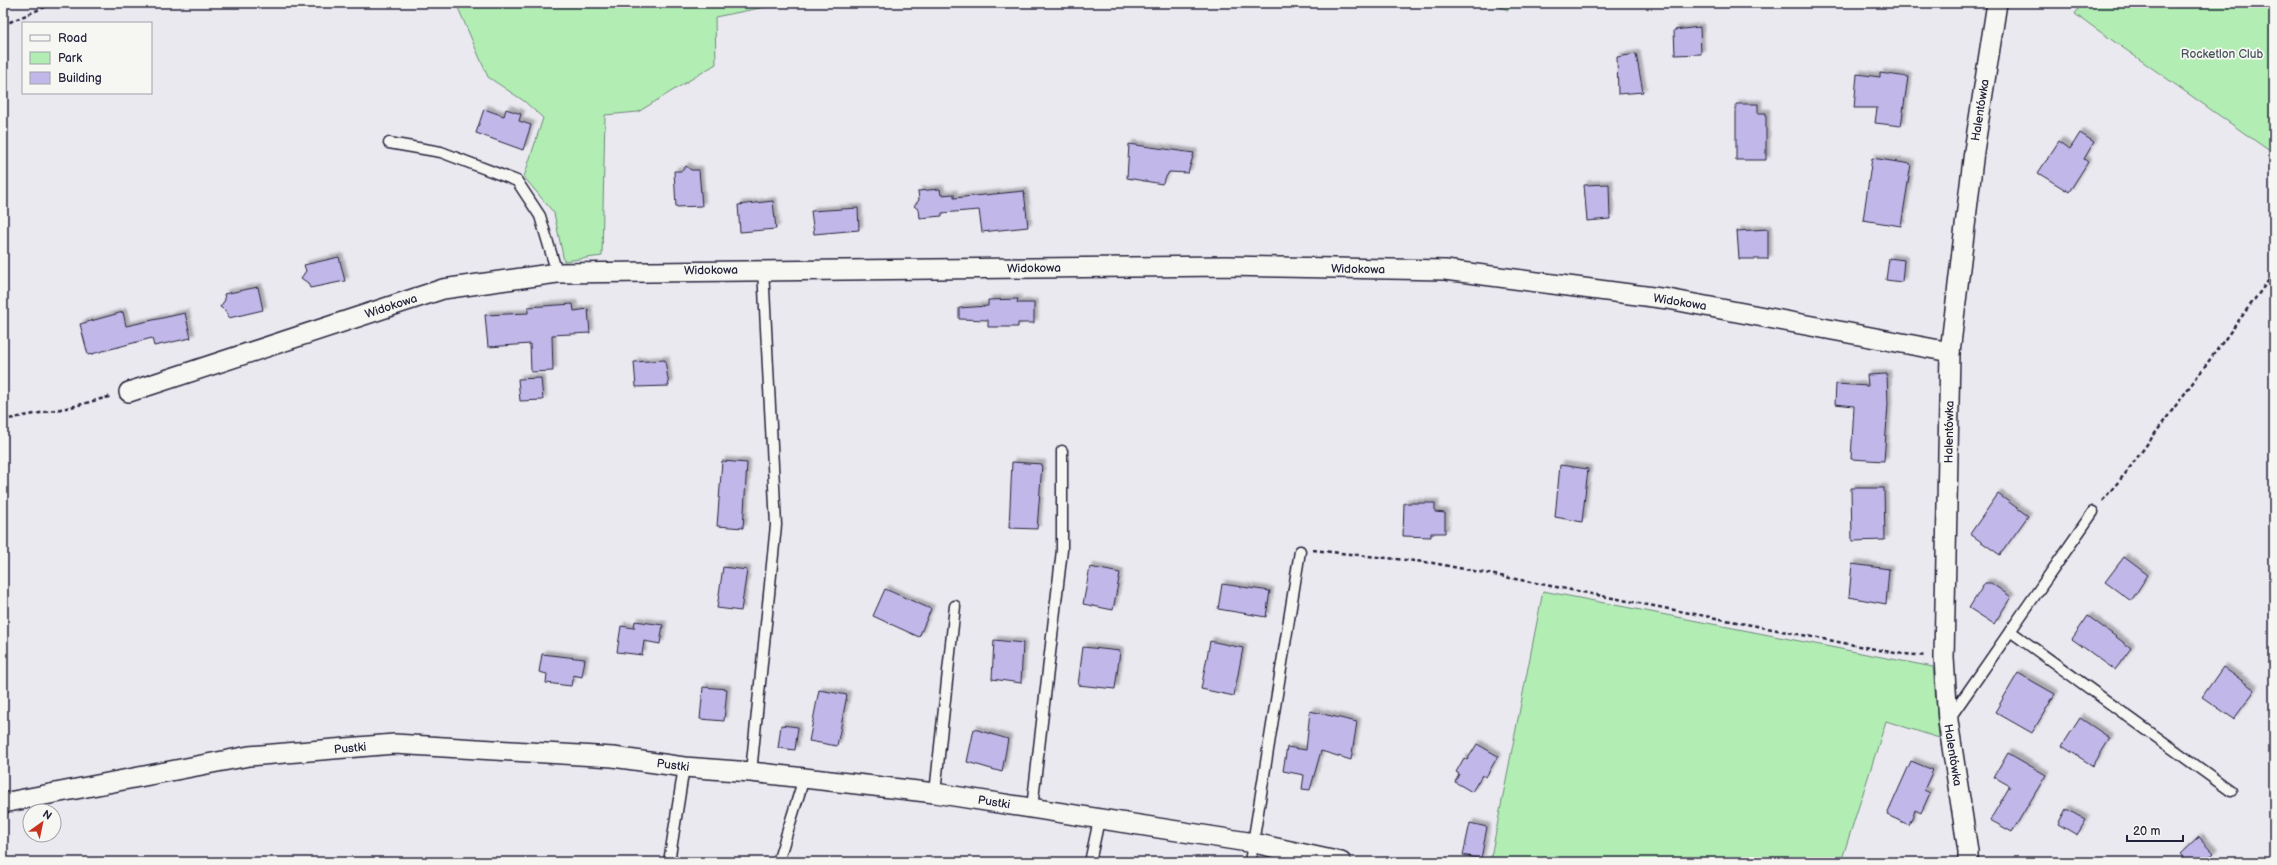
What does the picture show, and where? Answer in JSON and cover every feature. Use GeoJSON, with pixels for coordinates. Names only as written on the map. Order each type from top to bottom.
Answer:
{"type":"FeatureCollection","features":[{"type":"Feature","properties":{"kind":"street","name":"Halentówka"},"geometry":{"type":"LineString","coordinates":[[1968,862],[1968,851],[1948,721],[1944,658],[1950,352],[1974,151],[1997,3]]}},
{"type":"Feature","properties":{"kind":"street","name":"Widokowa"},"geometry":{"type":"LineString","coordinates":[[129,392],[443,289],[557,273],[1226,266],[1445,270],[1668,299],[1950,352]]}},
{"type":"Feature","properties":{"kind":"street","name":"Pustki"},"geometry":{"type":"LineString","coordinates":[[3,803],[249,756],[394,744],[613,757],[684,767],[751,772],[935,793],[1099,820],[1254,843],[1341,862]]}},
{"type":"Feature","properties":{"kind":"lane"},"geometry":{"type":"LineString","coordinates":[[389,142],[441,152],[517,181],[540,216],[557,273]]}},
{"type":"Feature","properties":{"kind":"lane"},"geometry":{"type":"LineString","coordinates":[[751,772],[776,525],[762,270]]}},
{"type":"Feature","properties":{"kind":"lane"},"geometry":{"type":"LineString","coordinates":[[1032,808],[1062,550],[1062,451]]}},
{"type":"Feature","properties":{"kind":"lane"},"geometry":{"type":"LineString","coordinates":[[1948,721],[2093,512]]}},
{"type":"Feature","properties":{"kind":"lane"},"geometry":{"type":"LineString","coordinates":[[1250,862],[1300,551]]}},
{"type":"Feature","properties":{"kind":"lane"},"geometry":{"type":"LineString","coordinates":[[935,793],[955,606]]}},
{"type":"Feature","properties":{"kind":"lane"},"geometry":{"type":"LineString","coordinates":[[2010,631],[2231,791]]}},
{"type":"Feature","properties":{"kind":"lane"},"geometry":{"type":"LineString","coordinates":[[669,862],[684,767]]}},
{"type":"Feature","properties":{"kind":"lane"},"geometry":{"type":"LineString","coordinates":[[778,862],[804,778]]}},
{"type":"Feature","properties":{"kind":"lane"},"geometry":{"type":"LineString","coordinates":[[1090,862],[1099,820]]}},
{"type":"Feature","properties":{"kind":"path"},"geometry":{"type":"LineString","coordinates":[[3,25],[54,3]]}},
{"type":"Feature","properties":{"kind":"path"},"geometry":{"type":"LineString","coordinates":[[2093,512],[2125,474],[2274,274]]}},
{"type":"Feature","properties":{"kind":"path"},"geometry":{"type":"LineString","coordinates":[[3,420],[71,407],[129,392]]}},
{"type":"Feature","properties":{"kind":"path"},"geometry":{"type":"LineString","coordinates":[[1300,551],[1315,549],[1433,563],[1894,653],[1944,658]]}},
{"type":"Feature","properties":{"kind":"green space"},"geometry":{"type":"Polygon","coordinates":[[[456,3],[785,3],[715,17],[716,64],[638,112],[605,115],[602,256],[564,261],[554,213],[524,177],[543,118],[524,101],[488,77],[456,3]]]}},
{"type":"Feature","properties":{"kind":"green space"},"geometry":{"type":"Polygon","coordinates":[[[1489,3],[1514,3],[1508,10],[1489,3]]]}},
{"type":"Feature","properties":{"kind":"green space","name":"Rocketlon Club"},"geometry":{"type":"Polygon","coordinates":[[[2082,3],[2274,3],[2274,154],[2075,14],[2082,3]]]}},
{"type":"Feature","properties":{"kind":"green space"},"geometry":{"type":"Polygon","coordinates":[[[1543,591],[1933,667],[1939,738],[1886,721],[1841,862],[1490,862],[1543,591]]]}},
{"type":"Feature","properties":{"kind":"building"},"geometry":{"type":"Polygon","coordinates":[[[1700,27],[1701,54],[1675,55],[1674,30],[1700,27]]]}},
{"type":"Feature","properties":{"kind":"building"},"geometry":{"type":"Polygon","coordinates":[[[1636,54],[1643,92],[1618,94],[1617,57],[1636,54]]]}},
{"type":"Feature","properties":{"kind":"building"},"geometry":{"type":"Polygon","coordinates":[[[1880,73],[1908,77],[1901,126],[1875,123],[1877,108],[1854,108],[1857,74],[1880,77],[1880,73]]]}},
{"type":"Feature","properties":{"kind":"building"},"geometry":{"type":"Polygon","coordinates":[[[1736,104],[1758,104],[1758,113],[1766,113],[1766,160],[1736,160],[1736,104]]]}},
{"type":"Feature","properties":{"kind":"building"},"geometry":{"type":"Polygon","coordinates":[[[484,109],[504,116],[506,109],[521,114],[519,121],[531,125],[523,150],[476,133],[484,109]]]}},
{"type":"Feature","properties":{"kind":"building"},"geometry":{"type":"Polygon","coordinates":[[[2080,133],[2094,142],[2084,159],[2088,162],[2069,192],[2038,173],[2059,141],[2070,149],[2080,133]]]}},
{"type":"Feature","properties":{"kind":"building"},"geometry":{"type":"Polygon","coordinates":[[[1129,144],[1194,153],[1188,173],[1169,172],[1162,184],[1127,178],[1129,144]]]}},
{"type":"Feature","properties":{"kind":"building"},"geometry":{"type":"Polygon","coordinates":[[[1872,158],[1911,164],[1901,226],[1863,220],[1872,158]]]}},
{"type":"Feature","properties":{"kind":"building"},"geometry":{"type":"Polygon","coordinates":[[[686,166],[691,170],[699,170],[702,206],[676,207],[674,171],[682,171],[686,166]]]}},
{"type":"Feature","properties":{"kind":"building"},"geometry":{"type":"Polygon","coordinates":[[[1609,184],[1610,219],[1587,221],[1584,185],[1609,184]]]}},
{"type":"Feature","properties":{"kind":"building"},"geometry":{"type":"Polygon","coordinates":[[[940,189],[941,195],[954,194],[954,198],[1024,191],[1028,227],[982,232],[979,210],[942,213],[942,216],[920,218],[919,210],[914,206],[919,200],[918,191],[940,189]]]}},
{"type":"Feature","properties":{"kind":"building"},"geometry":{"type":"Polygon","coordinates":[[[773,201],[776,229],[740,232],[738,205],[773,201]]]}},
{"type":"Feature","properties":{"kind":"building"},"geometry":{"type":"Polygon","coordinates":[[[858,208],[859,230],[814,234],[811,211],[858,208]]]}},
{"type":"Feature","properties":{"kind":"building"},"geometry":{"type":"Polygon","coordinates":[[[1768,229],[1768,259],[1739,259],[1737,231],[1768,229]]]}},
{"type":"Feature","properties":{"kind":"building"},"geometry":{"type":"Polygon","coordinates":[[[339,257],[345,281],[310,288],[308,283],[301,278],[306,271],[304,265],[339,257]]]}},
{"type":"Feature","properties":{"kind":"building"},"geometry":{"type":"Polygon","coordinates":[[[1889,258],[1904,260],[1902,282],[1886,280],[1889,258]]]}},
{"type":"Feature","properties":{"kind":"building"},"geometry":{"type":"Polygon","coordinates":[[[258,287],[263,310],[229,318],[227,312],[220,307],[225,300],[224,294],[258,287]]]}},
{"type":"Feature","properties":{"kind":"building"},"geometry":{"type":"Polygon","coordinates":[[[1018,299],[1017,303],[1034,303],[1034,323],[1018,323],[1018,327],[988,327],[988,320],[959,319],[959,308],[988,306],[988,300],[1018,299]]]}},
{"type":"Feature","properties":{"kind":"building"},"geometry":{"type":"Polygon","coordinates":[[[573,304],[574,311],[588,309],[590,333],[552,335],[553,371],[531,372],[530,344],[488,347],[485,315],[528,313],[528,307],[573,304]]]}},
{"type":"Feature","properties":{"kind":"building"},"geometry":{"type":"Polygon","coordinates":[[[123,312],[126,326],[185,313],[191,338],[154,346],[152,338],[88,355],[80,324],[123,312]]]}},
{"type":"Feature","properties":{"kind":"building"},"geometry":{"type":"Polygon","coordinates":[[[665,360],[669,386],[636,387],[634,362],[665,360]]]}},
{"type":"Feature","properties":{"kind":"building"},"geometry":{"type":"Polygon","coordinates":[[[1887,374],[1888,404],[1884,461],[1851,459],[1854,406],[1835,404],[1836,384],[1868,386],[1867,375],[1887,374]]]}},
{"type":"Feature","properties":{"kind":"building"},"geometry":{"type":"Polygon","coordinates":[[[541,378],[543,400],[520,401],[518,379],[541,378]]]}},
{"type":"Feature","properties":{"kind":"building"},"geometry":{"type":"Polygon","coordinates":[[[722,461],[747,463],[743,528],[717,526],[722,461]]]}},
{"type":"Feature","properties":{"kind":"building"},"geometry":{"type":"Polygon","coordinates":[[[1012,462],[1042,464],[1037,529],[1009,528],[1012,462]]]}},
{"type":"Feature","properties":{"kind":"building"},"geometry":{"type":"Polygon","coordinates":[[[1560,465],[1588,469],[1582,522],[1555,517],[1560,465]]]}},
{"type":"Feature","properties":{"kind":"building"},"geometry":{"type":"Polygon","coordinates":[[[1851,488],[1884,488],[1885,540],[1852,541],[1851,488]]]}},
{"type":"Feature","properties":{"kind":"building"},"geometry":{"type":"Polygon","coordinates":[[[1998,494],[2028,516],[2000,555],[1970,534],[1998,494]]]}},
{"type":"Feature","properties":{"kind":"building"},"geometry":{"type":"Polygon","coordinates":[[[1404,503],[1435,503],[1435,512],[1445,513],[1445,533],[1431,533],[1431,537],[1403,536],[1404,503]]]}},
{"type":"Feature","properties":{"kind":"building"},"geometry":{"type":"Polygon","coordinates":[[[2124,557],[2148,575],[2131,601],[2105,582],[2124,557]]]}},
{"type":"Feature","properties":{"kind":"building"},"geometry":{"type":"Polygon","coordinates":[[[1852,564],[1889,569],[1886,604],[1849,597],[1852,564]]]}},
{"type":"Feature","properties":{"kind":"building"},"geometry":{"type":"Polygon","coordinates":[[[723,567],[747,570],[741,611],[717,608],[723,567]]]}},
{"type":"Feature","properties":{"kind":"building"},"geometry":{"type":"Polygon","coordinates":[[[1090,567],[1120,573],[1113,610],[1083,604],[1090,567]]]}},
{"type":"Feature","properties":{"kind":"building"},"geometry":{"type":"Polygon","coordinates":[[[1985,583],[1991,583],[2011,597],[1994,624],[1969,608],[1985,583]]]}},
{"type":"Feature","properties":{"kind":"building"},"geometry":{"type":"Polygon","coordinates":[[[1222,584],[1270,591],[1266,617],[1218,609],[1222,584]]]}},
{"type":"Feature","properties":{"kind":"building"},"geometry":{"type":"Polygon","coordinates":[[[885,589],[931,609],[919,637],[873,616],[885,589]]]}},
{"type":"Feature","properties":{"kind":"building"},"geometry":{"type":"Polygon","coordinates":[[[2088,616],[2131,648],[2115,670],[2072,639],[2088,616]]]}},
{"type":"Feature","properties":{"kind":"building"},"geometry":{"type":"Polygon","coordinates":[[[635,621],[663,625],[660,644],[644,641],[642,655],[617,652],[621,626],[634,628],[635,621]]]}},
{"type":"Feature","properties":{"kind":"building"},"geometry":{"type":"Polygon","coordinates":[[[994,640],[1023,643],[1021,683],[992,679],[994,640]]]}},
{"type":"Feature","properties":{"kind":"building"},"geometry":{"type":"Polygon","coordinates":[[[1210,641],[1243,648],[1234,696],[1201,689],[1210,641]]]}},
{"type":"Feature","properties":{"kind":"building"},"geometry":{"type":"Polygon","coordinates":[[[1083,647],[1120,651],[1115,689],[1078,685],[1083,647]]]}},
{"type":"Feature","properties":{"kind":"building"},"geometry":{"type":"Polygon","coordinates":[[[542,654],[585,659],[582,677],[573,675],[571,686],[546,683],[547,674],[539,672],[542,654]]]}},
{"type":"Feature","properties":{"kind":"building"},"geometry":{"type":"Polygon","coordinates":[[[2223,667],[2255,690],[2234,719],[2202,697],[2223,667]]]}},
{"type":"Feature","properties":{"kind":"building"},"geometry":{"type":"Polygon","coordinates":[[[2018,673],[2055,694],[2032,733],[1995,712],[2018,673]]]}},
{"type":"Feature","properties":{"kind":"building"},"geometry":{"type":"Polygon","coordinates":[[[703,687],[727,689],[724,721],[700,719],[703,687]]]}},
{"type":"Feature","properties":{"kind":"building"},"geometry":{"type":"Polygon","coordinates":[[[819,690],[847,695],[837,746],[809,741],[819,690]]]}},
{"type":"Feature","properties":{"kind":"building"},"geometry":{"type":"Polygon","coordinates":[[[1310,711],[1357,722],[1351,760],[1321,751],[1310,790],[1302,789],[1304,775],[1283,771],[1287,747],[1306,750],[1310,711]]]}},
{"type":"Feature","properties":{"kind":"building"},"geometry":{"type":"Polygon","coordinates":[[[2080,718],[2110,738],[2093,766],[2062,746],[2080,718]]]}},
{"type":"Feature","properties":{"kind":"building"},"geometry":{"type":"Polygon","coordinates":[[[781,725],[798,727],[795,750],[778,748],[781,725]]]}},
{"type":"Feature","properties":{"kind":"building"},"geometry":{"type":"Polygon","coordinates":[[[974,729],[1008,739],[1002,772],[967,762],[974,729]]]}},
{"type":"Feature","properties":{"kind":"building"},"geometry":{"type":"Polygon","coordinates":[[[1477,744],[1498,756],[1486,777],[1482,775],[1472,792],[1455,782],[1459,774],[1456,772],[1464,758],[1467,760],[1477,744]]]}},
{"type":"Feature","properties":{"kind":"building"},"geometry":{"type":"Polygon","coordinates":[[[2008,753],[2046,775],[2012,832],[1990,820],[2010,786],[1994,777],[2008,753]]]}},
{"type":"Feature","properties":{"kind":"building"},"geometry":{"type":"Polygon","coordinates":[[[1911,761],[1933,770],[1924,790],[1930,793],[1921,813],[1915,810],[1909,825],[1887,815],[1911,761]]]}},
{"type":"Feature","properties":{"kind":"building"},"geometry":{"type":"Polygon","coordinates":[[[2066,809],[2086,820],[2077,835],[2058,824],[2066,809]]]}},
{"type":"Feature","properties":{"kind":"building"},"geometry":{"type":"Polygon","coordinates":[[[1470,823],[1487,827],[1481,859],[1463,855],[1470,823]]]}},
{"type":"Feature","properties":{"kind":"building"},"geometry":{"type":"Polygon","coordinates":[[[2199,837],[2214,853],[2204,862],[2189,862],[2181,854],[2199,837]]]}}]}
